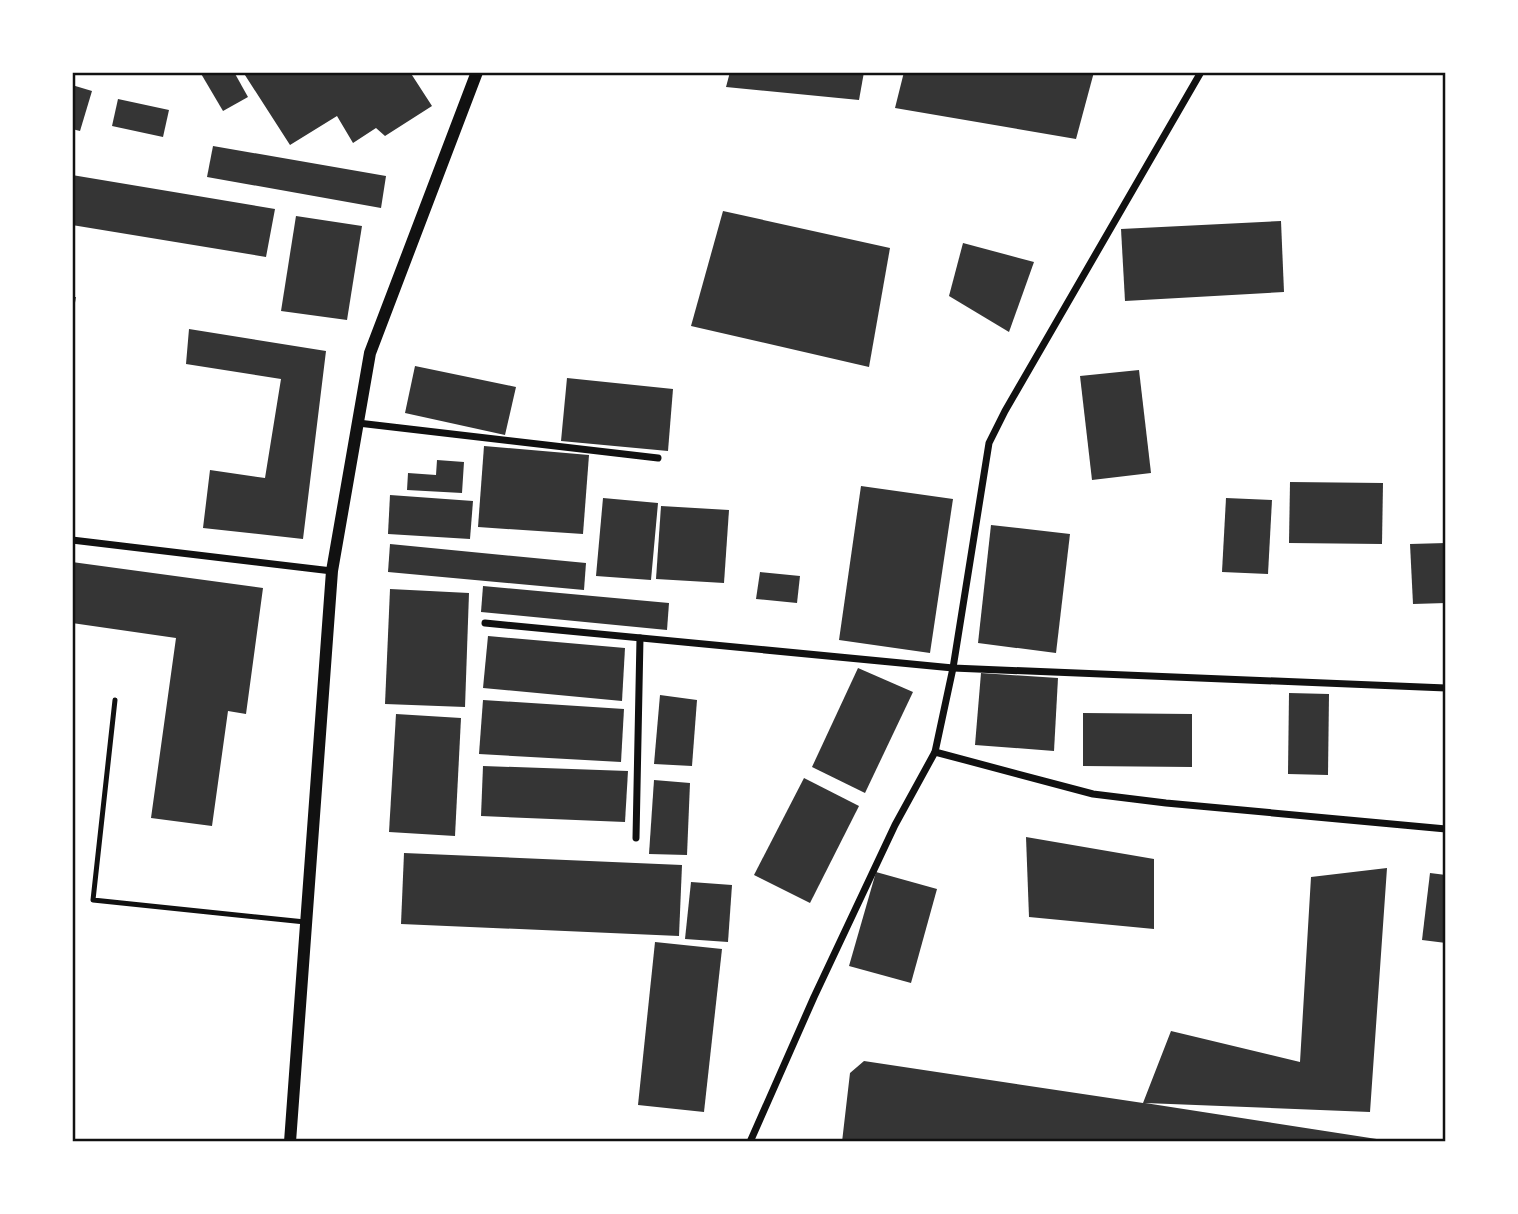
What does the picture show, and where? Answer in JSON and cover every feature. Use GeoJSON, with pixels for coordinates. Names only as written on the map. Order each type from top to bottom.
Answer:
{"type":"FeatureCollection","features":[{"type":"Feature","properties":{"kind":"street"},"geometry":{"type":"LineString","coordinates":[[290,1142],[332,570],[370,353],[477,72]]}},
{"type":"Feature","properties":{"kind":"street"},"geometry":{"type":"LineString","coordinates":[[750,1142],[814,997],[895,825],[934,752],[953,668],[989,443],[1201,72]]}},
{"type":"Feature","properties":{"kind":"street"},"geometry":{"type":"LineString","coordinates":[[358,423],[658,458]]}},
{"type":"Feature","properties":{"kind":"street"},"geometry":{"type":"LineString","coordinates":[[72,540],[332,570]]}},
{"type":"Feature","properties":{"kind":"street"},"geometry":{"type":"LineString","coordinates":[[485,623],[953,668],[1446,688]]}},
{"type":"Feature","properties":{"kind":"street"},"geometry":{"type":"LineString","coordinates":[[636,838],[639,638]]}},
{"type":"Feature","properties":{"kind":"street"},"geometry":{"type":"LineString","coordinates":[[934,752],[1093,794],[1446,829]]}},
{"type":"Feature","properties":{"kind":"lane"},"geometry":{"type":"LineString","coordinates":[[115,700],[93,900],[308,922]]}},
{"type":"Feature","properties":{"kind":"building"},"geometry":{"type":"Polygon","coordinates":[[[200,72],[234,72],[248,97],[223,111],[200,72]]]}},
{"type":"Feature","properties":{"kind":"building"},"geometry":{"type":"Polygon","coordinates":[[[243,72],[410,72],[432,106],[385,136],[376,128],[353,143],[337,116],[290,145],[243,72]]]}},
{"type":"Feature","properties":{"kind":"building"},"geometry":{"type":"Polygon","coordinates":[[[730,72],[864,72],[859,100],[726,87],[730,72]]]}},
{"type":"Feature","properties":{"kind":"building"},"geometry":{"type":"Polygon","coordinates":[[[904,72],[1094,72],[1076,139],[895,108],[904,72]]]}},
{"type":"Feature","properties":{"kind":"building"},"geometry":{"type":"Polygon","coordinates":[[[72,85],[92,91],[80,131],[72,129],[72,85]]]}},
{"type":"Feature","properties":{"kind":"building"},"geometry":{"type":"Polygon","coordinates":[[[118,99],[169,110],[163,137],[112,126],[118,99]]]}},
{"type":"Feature","properties":{"kind":"building"},"geometry":{"type":"Polygon","coordinates":[[[213,146],[386,176],[381,208],[207,177],[213,146]]]}},
{"type":"Feature","properties":{"kind":"building"},"geometry":{"type":"Polygon","coordinates":[[[72,175],[275,209],[266,257],[72,225],[72,175]]]}},
{"type":"Feature","properties":{"kind":"building"},"geometry":{"type":"Polygon","coordinates":[[[723,211],[890,248],[869,367],[691,326],[723,211]]]}},
{"type":"Feature","properties":{"kind":"building"},"geometry":{"type":"Polygon","coordinates":[[[296,216],[362,226],[347,320],[281,311],[296,216]]]}},
{"type":"Feature","properties":{"kind":"building"},"geometry":{"type":"Polygon","coordinates":[[[1281,221],[1284,292],[1125,301],[1121,229],[1281,221]]]}},
{"type":"Feature","properties":{"kind":"building"},"geometry":{"type":"Polygon","coordinates":[[[963,243],[1034,262],[1009,332],[949,296],[963,243]]]}},
{"type":"Feature","properties":{"kind":"building"},"geometry":{"type":"Polygon","coordinates":[[[72,297],[76,297],[73,314],[72,314],[72,297]]]}},
{"type":"Feature","properties":{"kind":"building"},"geometry":{"type":"Polygon","coordinates":[[[189,329],[326,351],[303,539],[203,528],[210,470],[265,478],[281,379],[186,364],[189,329]]]}},
{"type":"Feature","properties":{"kind":"building"},"geometry":{"type":"Polygon","coordinates":[[[415,366],[516,387],[505,435],[405,413],[415,366]]]}},
{"type":"Feature","properties":{"kind":"building"},"geometry":{"type":"Polygon","coordinates":[[[1139,370],[1151,473],[1092,480],[1080,376],[1139,370]]]}},
{"type":"Feature","properties":{"kind":"building"},"geometry":{"type":"Polygon","coordinates":[[[567,378],[673,389],[668,451],[561,441],[567,378]]]}},
{"type":"Feature","properties":{"kind":"building"},"geometry":{"type":"Polygon","coordinates":[[[484,446],[589,455],[583,534],[478,527],[484,446]]]}},
{"type":"Feature","properties":{"kind":"building"},"geometry":{"type":"Polygon","coordinates":[[[437,460],[464,462],[462,493],[407,490],[408,473],[436,475],[437,460]]]}},
{"type":"Feature","properties":{"kind":"building"},"geometry":{"type":"Polygon","coordinates":[[[1290,482],[1383,483],[1382,544],[1289,543],[1290,482]]]}},
{"type":"Feature","properties":{"kind":"building"},"geometry":{"type":"Polygon","coordinates":[[[861,486],[953,499],[930,653],[839,640],[861,486]]]}},
{"type":"Feature","properties":{"kind":"building"},"geometry":{"type":"Polygon","coordinates":[[[390,495],[473,501],[470,539],[388,534],[390,495]]]}},
{"type":"Feature","properties":{"kind":"building"},"geometry":{"type":"Polygon","coordinates":[[[603,498],[658,503],[651,580],[596,576],[603,498]]]}},
{"type":"Feature","properties":{"kind":"building"},"geometry":{"type":"Polygon","coordinates":[[[1226,498],[1272,500],[1268,574],[1222,572],[1226,498]]]}},
{"type":"Feature","properties":{"kind":"building"},"geometry":{"type":"Polygon","coordinates":[[[661,506],[729,510],[724,583],[656,579],[661,506]]]}},
{"type":"Feature","properties":{"kind":"building"},"geometry":{"type":"Polygon","coordinates":[[[991,525],[1070,534],[1056,653],[978,643],[991,525]]]}},
{"type":"Feature","properties":{"kind":"building"},"geometry":{"type":"Polygon","coordinates":[[[1446,543],[1446,603],[1413,604],[1410,544],[1446,543]]]}},
{"type":"Feature","properties":{"kind":"building"},"geometry":{"type":"Polygon","coordinates":[[[390,544],[586,563],[584,590],[388,572],[390,544]]]}},
{"type":"Feature","properties":{"kind":"building"},"geometry":{"type":"Polygon","coordinates":[[[72,562],[263,588],[246,714],[228,711],[212,826],[151,818],[176,638],[72,623],[72,562]]]}},
{"type":"Feature","properties":{"kind":"building"},"geometry":{"type":"Polygon","coordinates":[[[760,572],[800,576],[797,603],[756,599],[760,572]]]}},
{"type":"Feature","properties":{"kind":"building"},"geometry":{"type":"Polygon","coordinates":[[[483,586],[669,603],[667,630],[481,612],[483,586]]]}},
{"type":"Feature","properties":{"kind":"building"},"geometry":{"type":"Polygon","coordinates":[[[390,589],[469,593],[465,707],[385,704],[390,589]]]}},
{"type":"Feature","properties":{"kind":"building"},"geometry":{"type":"Polygon","coordinates":[[[488,636],[625,648],[622,701],[483,688],[488,636]]]}},
{"type":"Feature","properties":{"kind":"building"},"geometry":{"type":"Polygon","coordinates":[[[858,668],[913,692],[865,793],[812,767],[858,668]]]}},
{"type":"Feature","properties":{"kind":"building"},"geometry":{"type":"Polygon","coordinates":[[[981,673],[1058,678],[1054,751],[975,745],[981,673]]]}},
{"type":"Feature","properties":{"kind":"building"},"geometry":{"type":"Polygon","coordinates":[[[1289,693],[1329,694],[1328,775],[1288,774],[1289,693]]]}},
{"type":"Feature","properties":{"kind":"building"},"geometry":{"type":"Polygon","coordinates":[[[660,695],[697,700],[692,766],[654,764],[660,695]]]}},
{"type":"Feature","properties":{"kind":"building"},"geometry":{"type":"Polygon","coordinates":[[[483,700],[624,709],[621,762],[479,754],[483,700]]]}},
{"type":"Feature","properties":{"kind":"building"},"geometry":{"type":"Polygon","coordinates":[[[1083,713],[1192,714],[1192,767],[1083,766],[1083,713]]]}},
{"type":"Feature","properties":{"kind":"building"},"geometry":{"type":"Polygon","coordinates":[[[396,714],[461,718],[455,836],[389,832],[396,714]]]}},
{"type":"Feature","properties":{"kind":"building"},"geometry":{"type":"Polygon","coordinates":[[[483,766],[628,771],[625,822],[481,816],[483,766]]]}},
{"type":"Feature","properties":{"kind":"building"},"geometry":{"type":"Polygon","coordinates":[[[804,778],[859,806],[810,903],[754,875],[804,778]]]}},
{"type":"Feature","properties":{"kind":"building"},"geometry":{"type":"Polygon","coordinates":[[[654,780],[690,783],[687,855],[649,854],[654,780]]]}},
{"type":"Feature","properties":{"kind":"building"},"geometry":{"type":"Polygon","coordinates":[[[1026,837],[1154,859],[1154,929],[1029,917],[1026,837]]]}},
{"type":"Feature","properties":{"kind":"building"},"geometry":{"type":"Polygon","coordinates":[[[404,853],[682,865],[679,936],[401,924],[404,853]]]}},
{"type":"Feature","properties":{"kind":"building"},"geometry":{"type":"Polygon","coordinates":[[[1387,868],[1370,1112],[1145,1103],[1396,1142],[842,1142],[850,1073],[864,1061],[1143,1103],[1171,1031],[1300,1062],[1311,877],[1387,868]]]}},
{"type":"Feature","properties":{"kind":"building"},"geometry":{"type":"Polygon","coordinates":[[[876,872],[937,889],[911,983],[849,966],[876,872]]]}},
{"type":"Feature","properties":{"kind":"building"},"geometry":{"type":"Polygon","coordinates":[[[1430,873],[1446,875],[1446,943],[1422,940],[1430,873]]]}},
{"type":"Feature","properties":{"kind":"building"},"geometry":{"type":"Polygon","coordinates":[[[691,882],[732,885],[728,942],[685,939],[691,882]]]}},
{"type":"Feature","properties":{"kind":"building"},"geometry":{"type":"Polygon","coordinates":[[[655,942],[722,949],[704,1112],[638,1105],[655,942]]]}}]}
